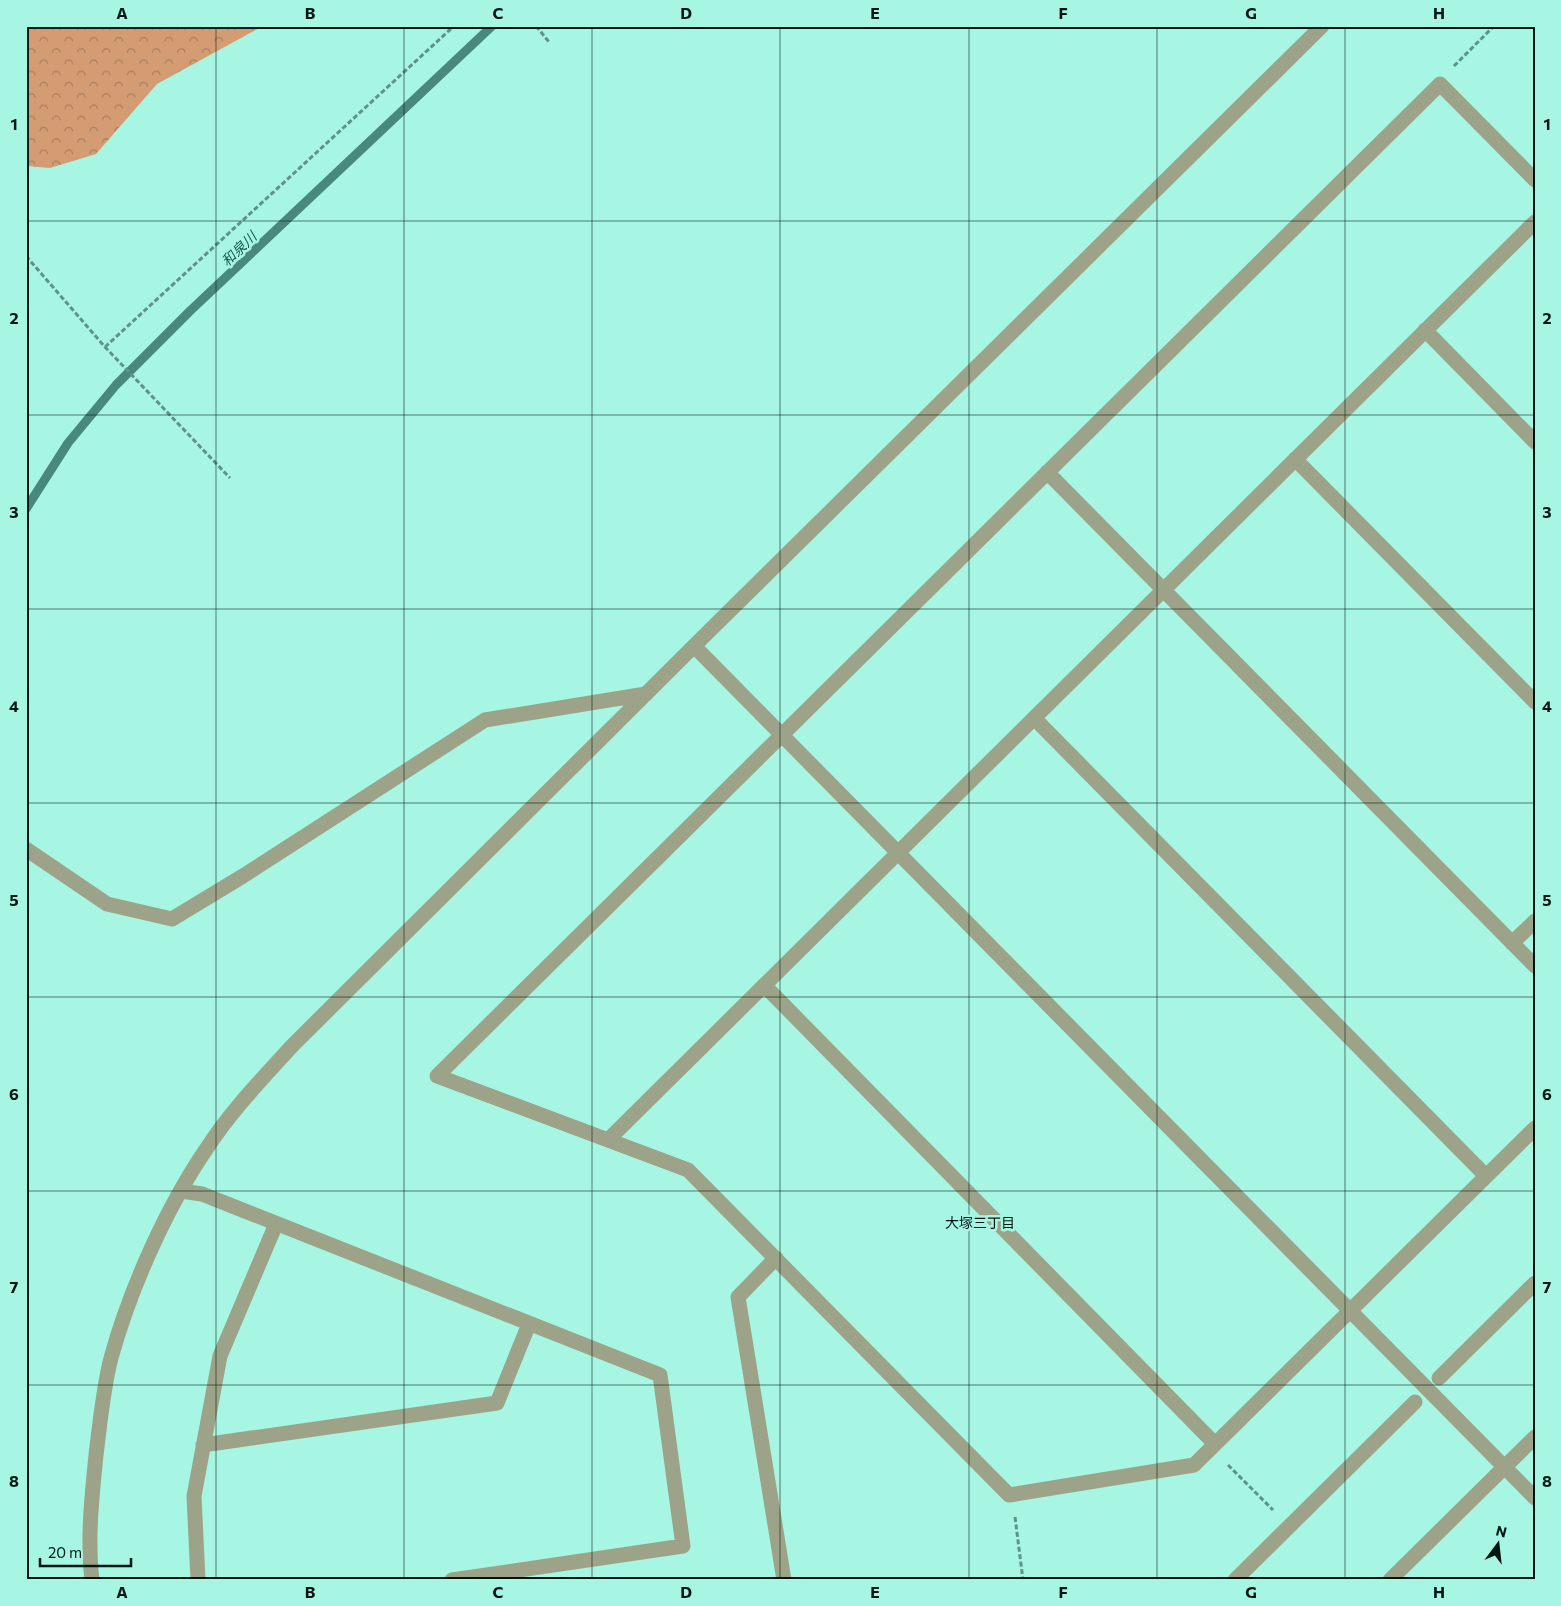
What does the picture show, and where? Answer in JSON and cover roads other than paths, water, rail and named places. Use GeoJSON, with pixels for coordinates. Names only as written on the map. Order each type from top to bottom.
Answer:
{"type":"FeatureCollection","features":[{"type":"Feature","properties":{"kind":"street"},"geometry":{"type":"LineString","coordinates":[[92,1580],[89,1560],[92,1488],[100,1422],[111,1358],[130,1300],[158,1236],[206,1148],[242,1100],[292,1046],[694,646],[1322,26]]}},
{"type":"Feature","properties":{"kind":"street"},"geometry":{"type":"LineString","coordinates":[[1535,180],[1440,84],[437,1076],[688,1170],[1009,1495],[1194,1465],[1535,1128]]}},
{"type":"Feature","properties":{"kind":"street"},"geometry":{"type":"LineString","coordinates":[[608,1140],[1535,222]]}},
{"type":"Feature","properties":{"kind":"street"},"geometry":{"type":"LineString","coordinates":[[1425,330],[1535,442]]}},
{"type":"Feature","properties":{"kind":"street"},"geometry":{"type":"LineString","coordinates":[[1295,459],[1535,702]]}},
{"type":"Feature","properties":{"kind":"street"},"geometry":{"type":"LineString","coordinates":[[1047,472],[1535,966]]}},
{"type":"Feature","properties":{"kind":"street"},"geometry":{"type":"LineString","coordinates":[[694,646],[1535,1498]]}},
{"type":"Feature","properties":{"kind":"street"},"geometry":{"type":"LineString","coordinates":[[26,849],[107,904],[172,919],[243,876],[485,720],[646,694]]}},
{"type":"Feature","properties":{"kind":"street"},"geometry":{"type":"LineString","coordinates":[[1034,718],[1486,1176]]}},
{"type":"Feature","properties":{"kind":"street"},"geometry":{"type":"LineString","coordinates":[[1512,943],[1535,921]]}},
{"type":"Feature","properties":{"kind":"street"},"geometry":{"type":"LineString","coordinates":[[764,985],[1213,1446]]}},
{"type":"Feature","properties":{"kind":"street"},"geometry":{"type":"LineString","coordinates":[[181,1191],[202,1194],[660,1375],[684,1546],[452,1580]]}},
{"type":"Feature","properties":{"kind":"street"},"geometry":{"type":"LineString","coordinates":[[198,1580],[194,1496],[220,1356],[276,1224]]}},
{"type":"Feature","properties":{"kind":"street"},"geometry":{"type":"LineString","coordinates":[[776,1258],[738,1297],[784,1580]]}},
{"type":"Feature","properties":{"kind":"street"},"geometry":{"type":"LineString","coordinates":[[1439,1378],[1535,1283]]}},
{"type":"Feature","properties":{"kind":"street"},"geometry":{"type":"LineString","coordinates":[[203,1445],[497,1403],[529,1324]]}},
{"type":"Feature","properties":{"kind":"street"},"geometry":{"type":"LineString","coordinates":[[1235,1580],[1415,1402]]}},
{"type":"Feature","properties":{"kind":"street"},"geometry":{"type":"LineString","coordinates":[[1390,1580],[1535,1437]]}},
{"type":"Feature","properties":{"kind":"waterway","name":"和泉川"},"geometry":{"type":"LineString","coordinates":[[26,509],[68,443],[116,385],[190,311],[492,26]]}},
{"type":"Feature","properties":{"kind":"district","name":"大塚三丁目"},"geometry":{"type":"Point","coordinates":[980,1223]}}]}
